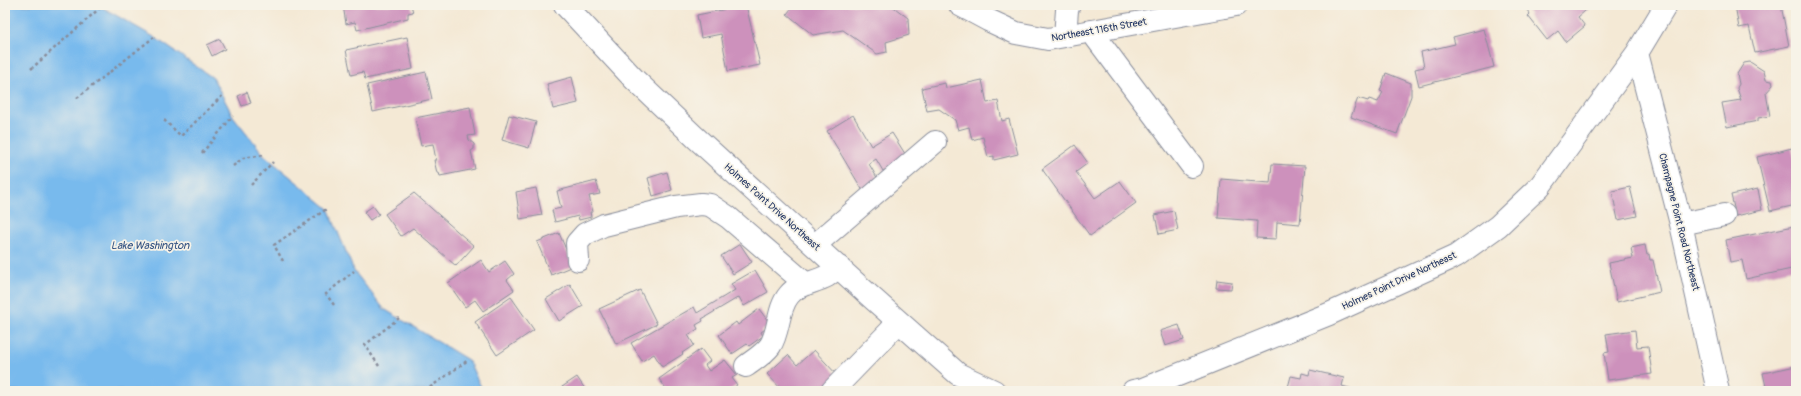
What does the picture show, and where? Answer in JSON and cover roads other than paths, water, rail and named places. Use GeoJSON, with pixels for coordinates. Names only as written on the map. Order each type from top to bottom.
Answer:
{"type":"FeatureCollection","features":[{"type":"Feature","properties":{"kind":"street","name":"Holmes Point Drive Northeast"},"geometry":{"type":"LineString","coordinates":[[565,5],[634,79],[958,374],[969,386],[994,391]]}},
{"type":"Feature","properties":{"kind":"street","name":"Northeast 116th Street"},"geometry":{"type":"LineString","coordinates":[[960,5],[1016,33],[1048,38],[1236,5]]}},
{"type":"Feature","properties":{"kind":"street"},"geometry":{"type":"LineString","coordinates":[[1065,36],[1067,10],[1069,5]]}},
{"type":"Feature","properties":{"kind":"street","name":"Holmes Point Drive Northeast"},"geometry":{"type":"LineString","coordinates":[[1134,391],[1143,389],[1329,314],[1456,256],[1498,226],[1540,186],[1637,53],[1666,5]]}},
{"type":"Feature","properties":{"kind":"street"},"geometry":{"type":"LineString","coordinates":[[1091,31],[1192,166]]}},
{"type":"Feature","properties":{"kind":"street","name":"Champagne Point Road Northeast"},"geometry":{"type":"LineString","coordinates":[[1637,53],[1681,224],[1718,391]]}},
{"type":"Feature","properties":{"kind":"street"},"geometry":{"type":"LineString","coordinates":[[815,245],[935,142]]}},
{"type":"Feature","properties":{"kind":"street"},"geometry":{"type":"LineString","coordinates":[[578,260],[577,243],[585,234],[604,226],[625,220],[676,207],[701,204],[710,205],[728,217],[806,284]]}},
{"type":"Feature","properties":{"kind":"street"},"geometry":{"type":"LineString","coordinates":[[1681,224],[1724,215]]}},
{"type":"Feature","properties":{"kind":"street"},"geometry":{"type":"LineString","coordinates":[[746,366],[761,356],[770,346],[777,330],[782,307],[787,296],[795,288],[826,276],[840,267]]}},
{"type":"Feature","properties":{"kind":"street"},"geometry":{"type":"LineString","coordinates":[[832,391],[900,322]]}},
{"type":"Feature","properties":{"kind":"water","name":"Lake Washington"},"geometry":{"type":"Polygon","coordinates":[[[5,5],[98,5],[154,37],[213,78],[233,116],[264,155],[328,208],[354,271],[384,309],[468,360],[483,391],[5,391],[5,5]]]}}]}
